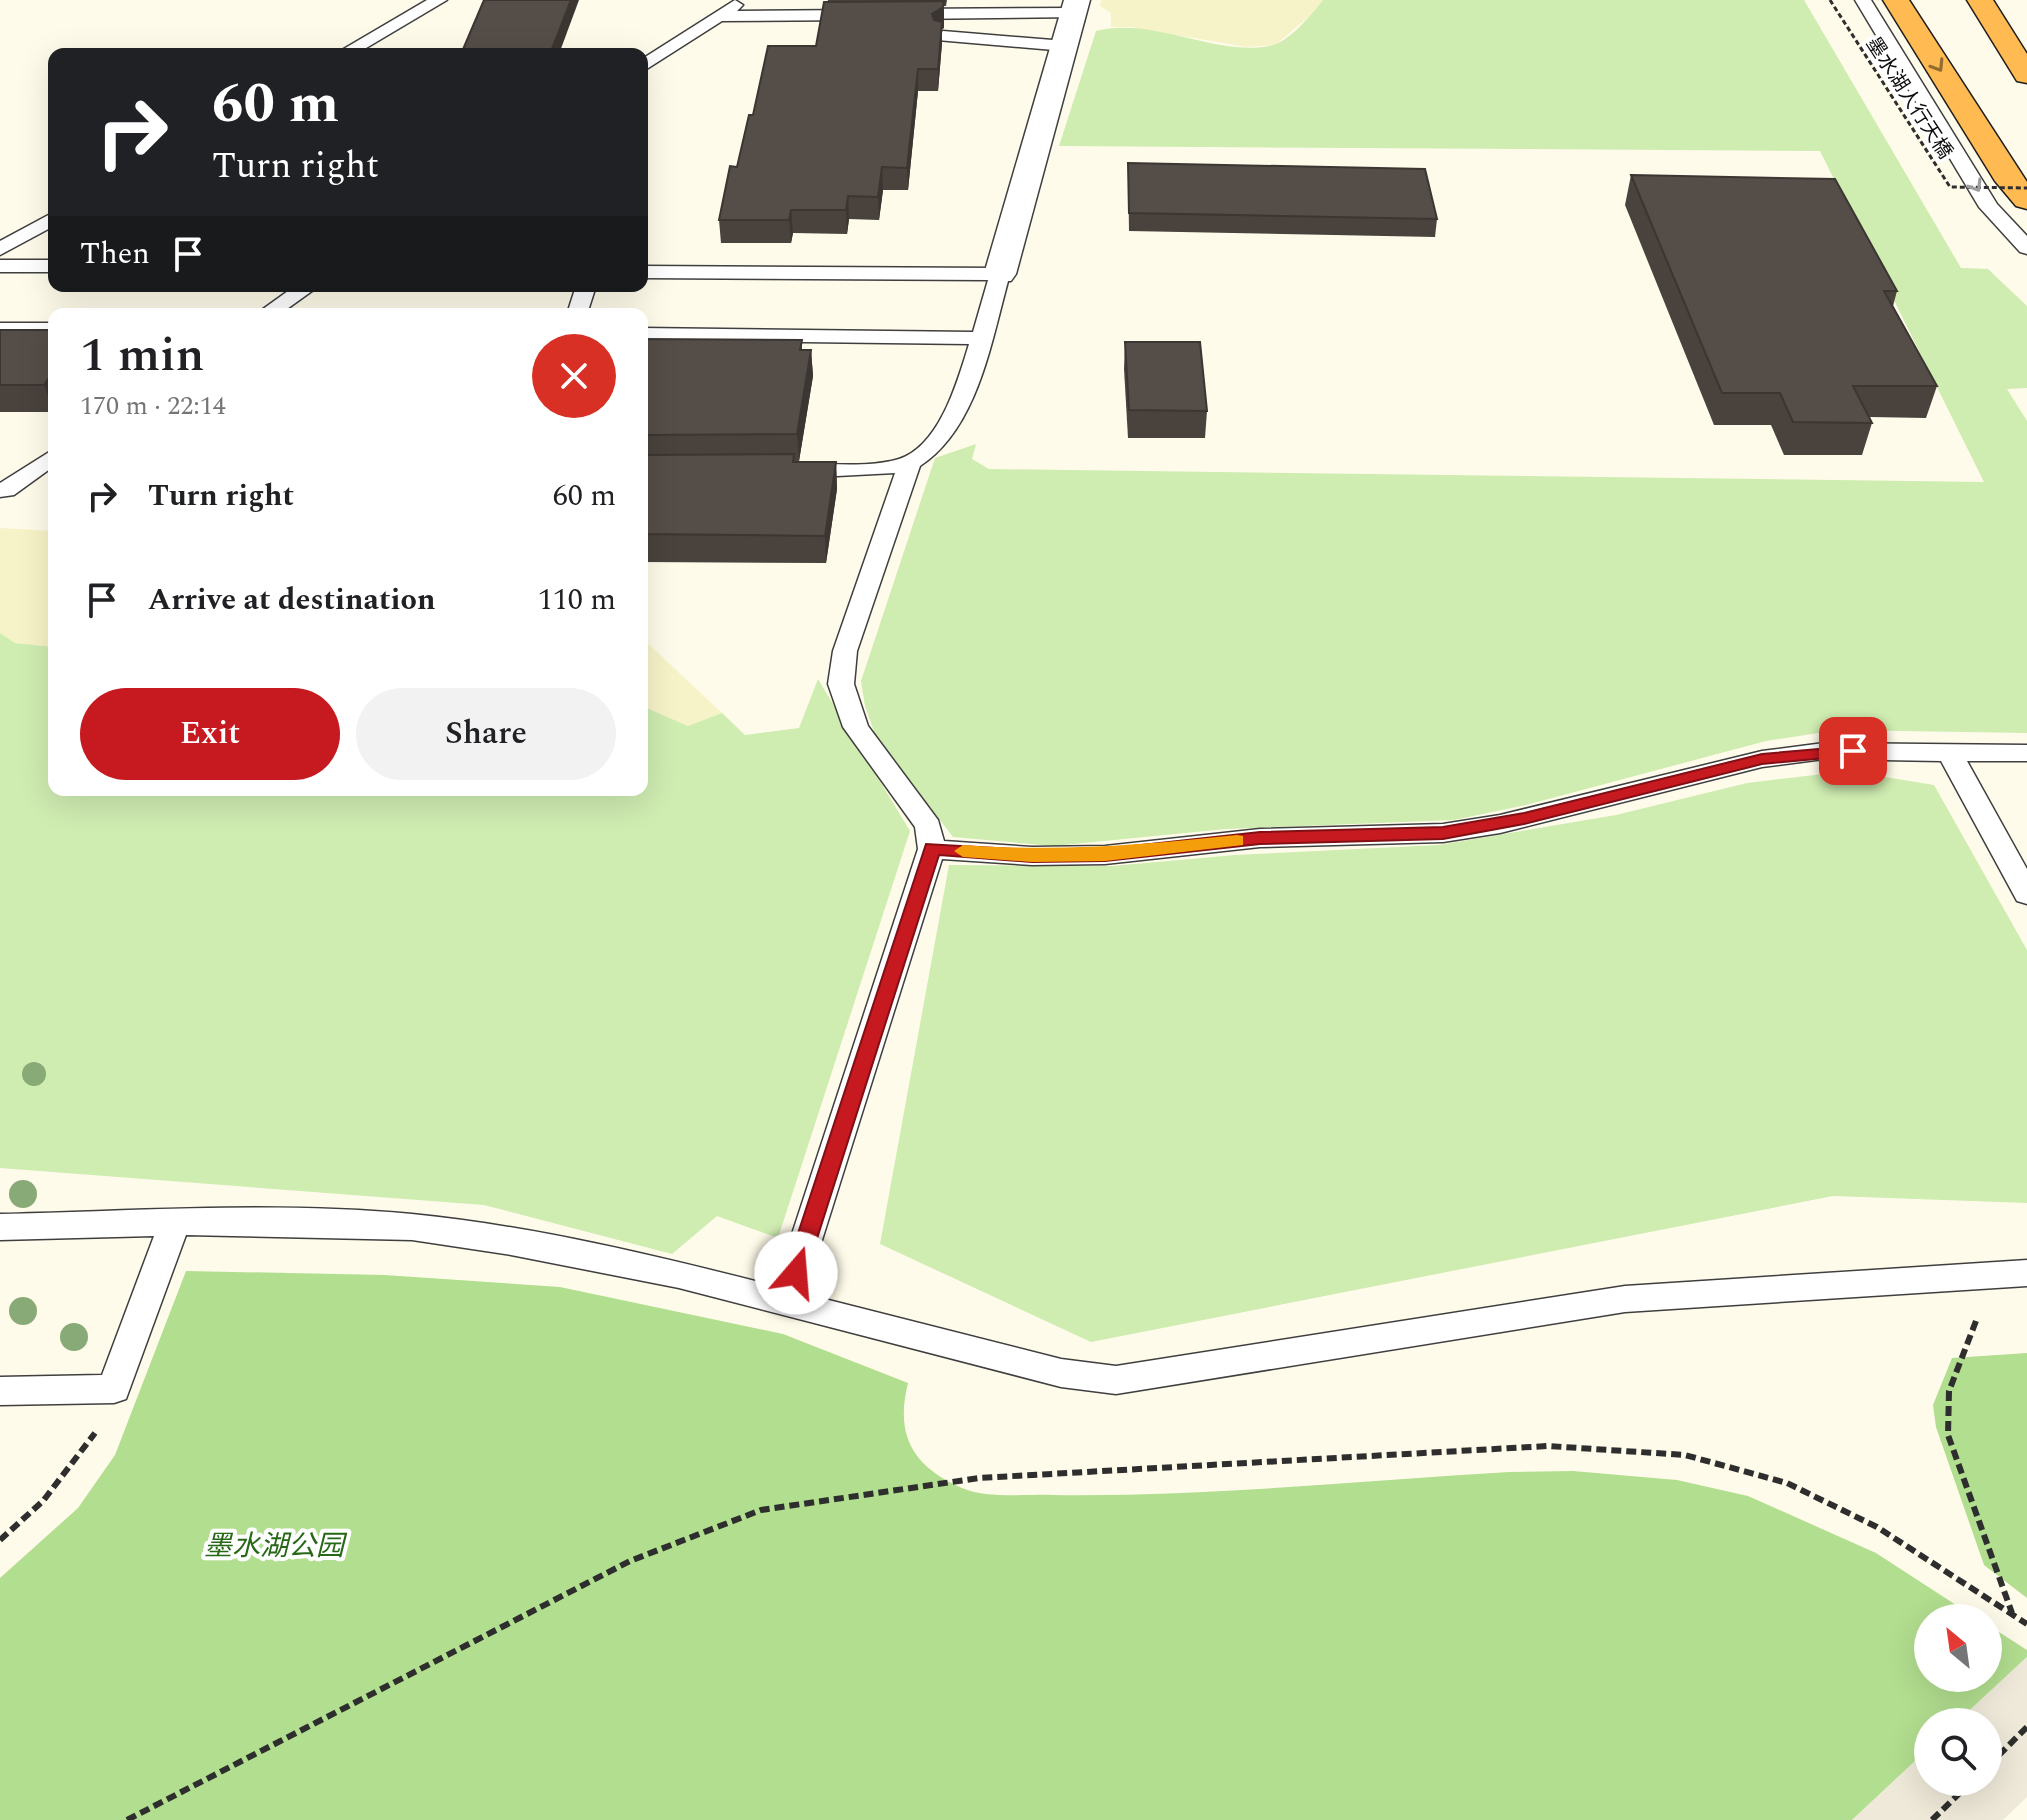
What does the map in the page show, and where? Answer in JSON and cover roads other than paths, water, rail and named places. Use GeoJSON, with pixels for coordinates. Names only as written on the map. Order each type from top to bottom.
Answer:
{"type":"FeatureCollection","features":[{"type":"Feature","properties":{"kind":"highway"},"geometry":{"type":"LineString","coordinates":[[1896,0],[2021,190]]}},
{"type":"Feature","properties":{"kind":"highway"},"geometry":{"type":"LineString","coordinates":[[1980,0],[2027,75]]}},
{"type":"Feature","properties":{"kind":"street"},"geometry":{"type":"LineString","coordinates":[[1000,274],[1076,6]]}},
{"type":"Feature","properties":{"kind":"lane"},"geometry":{"type":"LineString","coordinates":[[355,48],[439,0]]}},
{"type":"Feature","properties":{"kind":"lane"},"geometry":{"type":"LineString","coordinates":[[648,63],[743,0]]}},
{"type":"Feature","properties":{"kind":"lane"},"geometry":{"type":"LineString","coordinates":[[1863,0],[1989,207],[2027,248]]}},
{"type":"Feature","properties":{"kind":"lane"},"geometry":{"type":"LineString","coordinates":[[719,16],[881,14],[1076,6]]}},
{"type":"Feature","properties":{"kind":"lane"},"geometry":{"type":"LineString","coordinates":[[943,36],[1065,46]]}},
{"type":"Feature","properties":{"kind":"lane"},"geometry":{"type":"LineString","coordinates":[[0,249],[48,221]]}},
{"type":"Feature","properties":{"kind":"lane"},"geometry":{"type":"LineString","coordinates":[[0,266],[48,266]]}},
{"type":"Feature","properties":{"kind":"lane"},"geometry":{"type":"LineString","coordinates":[[648,272],[1000,274],[981,338],[951,419],[942,435],[910,462],[845,651],[841,684],[856,727],[928,826],[932,849],[786,1303]]}},
{"type":"Feature","properties":{"kind":"lane"},"geometry":{"type":"LineString","coordinates":[[275,308],[300,292]]}},
{"type":"Feature","properties":{"kind":"lane"},"geometry":{"type":"LineString","coordinates":[[0,329],[48,329]]}},
{"type":"Feature","properties":{"kind":"lane"},"geometry":{"type":"LineString","coordinates":[[648,334],[981,338]]}},
{"type":"Feature","properties":{"kind":"lane"},"geometry":{"type":"LineString","coordinates":[[0,490],[6,490],[48,460]]}},
{"type":"Feature","properties":{"kind":"lane"},"geometry":{"type":"LineString","coordinates":[[780,471],[910,462]]}},
{"type":"Feature","properties":{"kind":"lane"},"geometry":{"type":"LineString","coordinates":[[932,849],[1032,856],[1105,855],[1260,838],[1443,833],[1527,818],[1762,759],[1824,751],[2027,753]]}},
{"type":"Feature","properties":{"kind":"lane"},"geometry":{"type":"LineString","coordinates":[[1949,752],[2027,894]]}},
{"type":"Feature","properties":{"kind":"lane"},"geometry":{"type":"LineString","coordinates":[[0,1227],[238,1221],[412,1227],[664,1272],[1061,1373],[1116,1380],[1625,1299],[2027,1273]]}},
{"type":"Feature","properties":{"kind":"lane"},"geometry":{"type":"LineString","coordinates":[[0,1391],[114,1389],[174,1224]]}},
{"type":"Feature","properties":{"kind":"park label","name":"墨水湖公园"},"geometry":{"type":"Point","coordinates":[274,1546]}}]}
